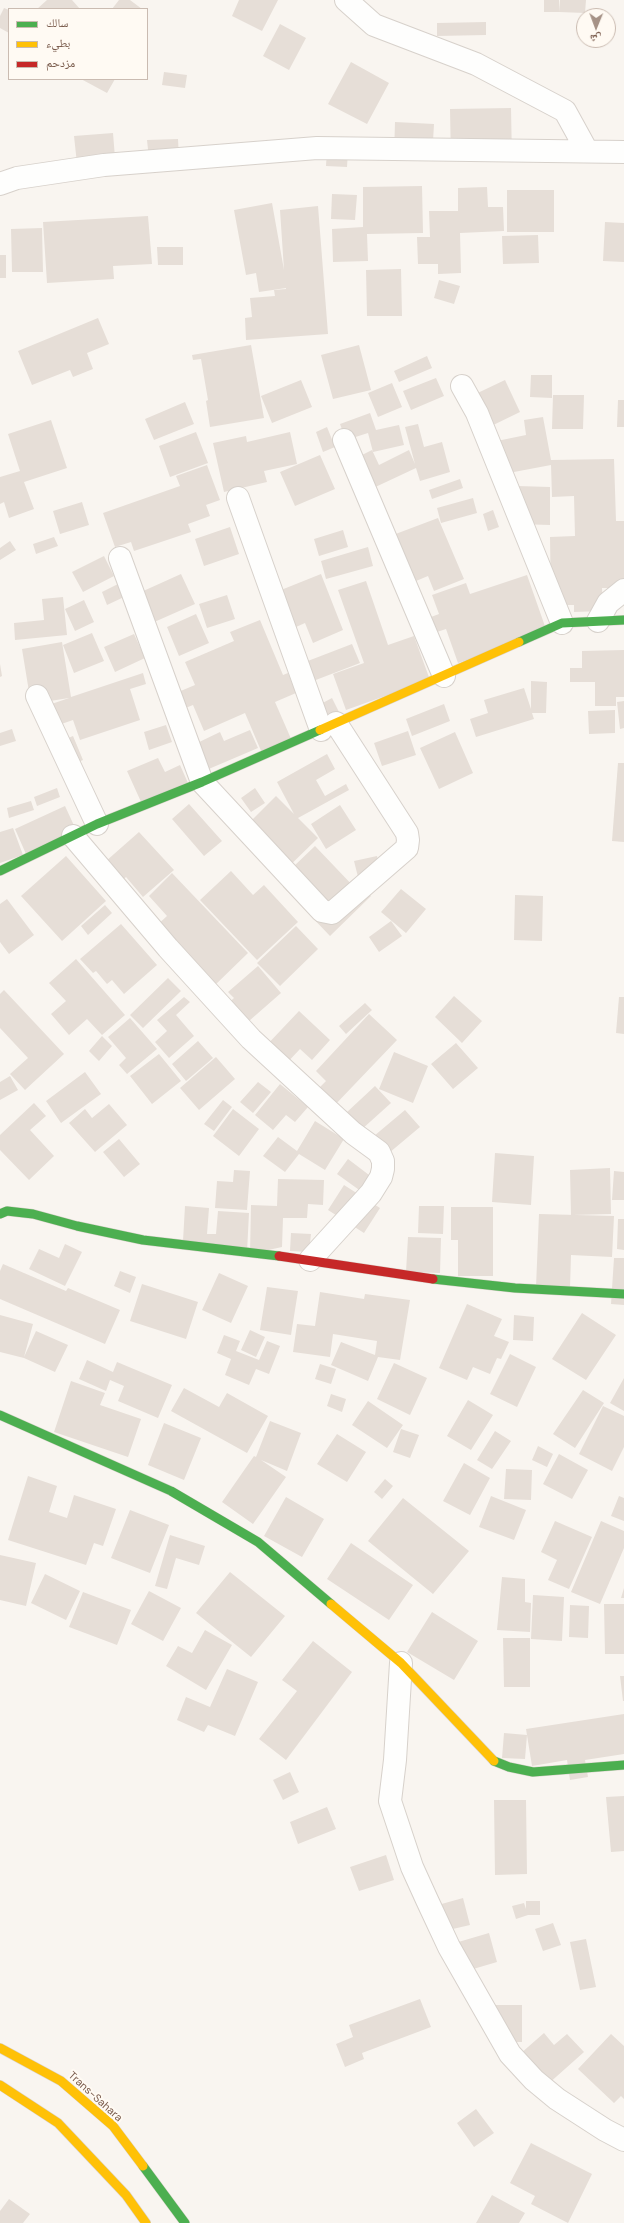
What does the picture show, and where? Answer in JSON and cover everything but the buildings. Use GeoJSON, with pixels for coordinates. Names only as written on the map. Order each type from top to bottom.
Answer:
{"type":"FeatureCollection","features":[{"type":"Feature","properties":{"kind":"main road"},"geometry":{"type":"LineString","coordinates":[[0,871],[97,824],[202,782],[562,623],[624,620]]}},
{"type":"Feature","properties":{"kind":"main road"},"geometry":{"type":"LineString","coordinates":[[0,1214],[7,1211],[33,1214],[78,1226],[143,1240],[310,1260],[425,1278],[516,1288],[624,1294]]}},
{"type":"Feature","properties":{"kind":"main road"},"geometry":{"type":"LineString","coordinates":[[0,1415],[170,1491],[258,1542],[401,1663],[492,1760],[509,1767],[533,1772],[624,1766]]}},
{"type":"Feature","properties":{"kind":"main road","name":"Trans-Sahara"},"geometry":{"type":"LineString","coordinates":[[0,2048],[61,2081],[113,2126],[185,2223]]}},
{"type":"Feature","properties":{"kind":"main road"},"geometry":{"type":"LineString","coordinates":[[0,2085],[58,2123],[126,2194],[146,2223]]}},
{"type":"Feature","properties":{"kind":"street"},"geometry":{"type":"LineString","coordinates":[[346,0],[374,25],[476,64],[565,111],[587,151]]}},
{"type":"Feature","properties":{"kind":"street"},"geometry":{"type":"LineString","coordinates":[[0,184],[16,178],[104,164],[317,148],[624,152]]}},
{"type":"Feature","properties":{"kind":"street"},"geometry":{"type":"LineString","coordinates":[[462,386],[477,413],[562,623]]}},
{"type":"Feature","properties":{"kind":"street"},"geometry":{"type":"LineString","coordinates":[[344,440],[444,676]]}},
{"type":"Feature","properties":{"kind":"street"},"geometry":{"type":"LineString","coordinates":[[120,558],[202,782],[322,911],[332,913],[407,848],[407,833],[328,726],[238,498]]}},
{"type":"Feature","properties":{"kind":"street"},"geometry":{"type":"LineString","coordinates":[[598,621],[608,602],[624,590]]}},
{"type":"Feature","properties":{"kind":"street"},"geometry":{"type":"LineString","coordinates":[[37,696],[97,824]]}},
{"type":"Feature","properties":{"kind":"street"},"geometry":{"type":"LineString","coordinates":[[73,836],[168,948],[252,1039],[353,1132],[379,1152],[383,1161],[383,1169],[381,1177],[371,1193],[310,1260]]}},
{"type":"Feature","properties":{"kind":"street"},"geometry":{"type":"LineString","coordinates":[[401,1663],[395,1760],[390,1802],[412,1867],[430,1907],[453,1954],[510,2054],[534,2080],[557,2098],[605,2130],[624,2140]]}},
{"type":"Feature","properties":{"kind":"traffic: fast"},"geometry":{"type":"LineString","coordinates":[[519,642],[562,623],[624,620]]}},
{"type":"Feature","properties":{"kind":"traffic: fast"},"geometry":{"type":"LineString","coordinates":[[0,871],[97,824],[202,782],[320,730]]}},
{"type":"Feature","properties":{"kind":"traffic: fast"},"geometry":{"type":"LineString","coordinates":[[0,1214],[7,1211],[33,1214],[77,1226],[143,1240],[279,1256]]}},
{"type":"Feature","properties":{"kind":"traffic: fast"},"geometry":{"type":"LineString","coordinates":[[433,1279],[515,1288],[624,1294]]}},
{"type":"Feature","properties":{"kind":"traffic: fast"},"geometry":{"type":"LineString","coordinates":[[0,1415],[171,1491],[258,1542],[331,1604]]}},
{"type":"Feature","properties":{"kind":"traffic: fast"},"geometry":{"type":"LineString","coordinates":[[494,1761],[509,1767],[533,1772],[624,1765]]}},
{"type":"Feature","properties":{"kind":"traffic: fast"},"geometry":{"type":"LineString","coordinates":[[143,2166],[185,2223]]}},
{"type":"Feature","properties":{"kind":"traffic: slow"},"geometry":{"type":"LineString","coordinates":[[320,730],[519,642]]}},
{"type":"Feature","properties":{"kind":"traffic: slow"},"geometry":{"type":"LineString","coordinates":[[331,1604],[401,1663],[494,1761]]}},
{"type":"Feature","properties":{"kind":"traffic: slow"},"geometry":{"type":"LineString","coordinates":[[0,2048],[61,2081],[113,2126],[143,2166]]}},
{"type":"Feature","properties":{"kind":"traffic: slow"},"geometry":{"type":"LineString","coordinates":[[0,2085],[58,2123],[126,2195],[146,2223]]}},
{"type":"Feature","properties":{"kind":"traffic: jam"},"geometry":{"type":"LineString","coordinates":[[279,1256],[433,1279]]}}]}
